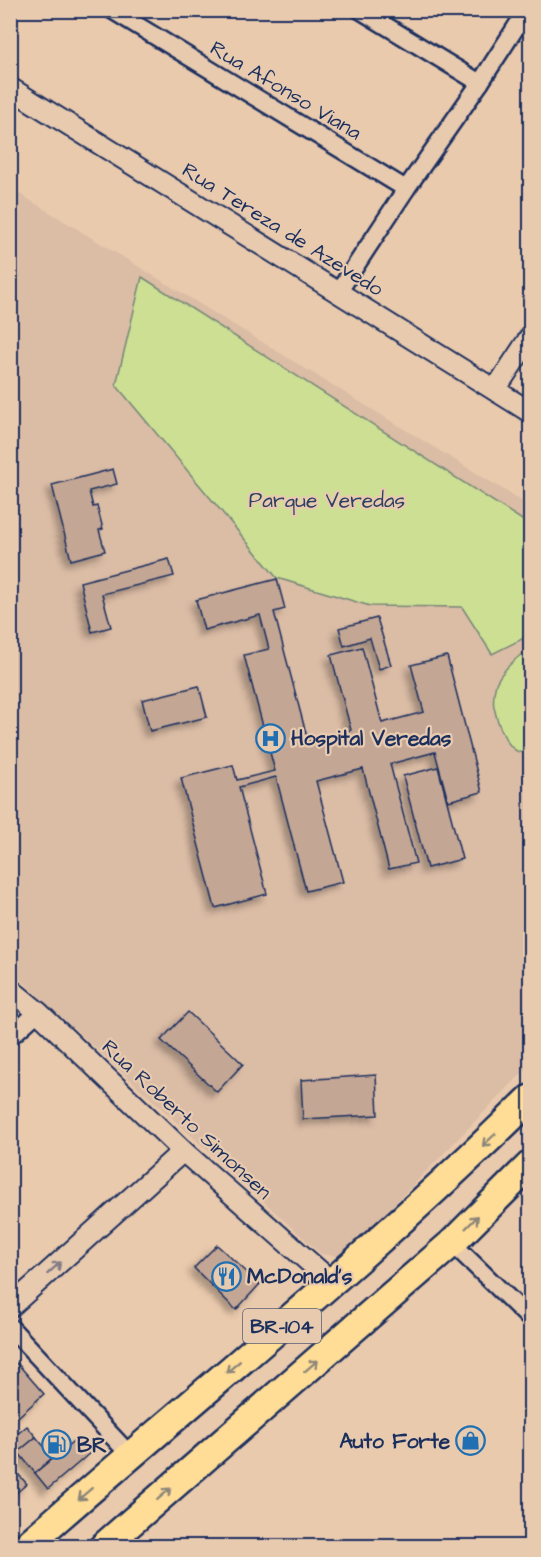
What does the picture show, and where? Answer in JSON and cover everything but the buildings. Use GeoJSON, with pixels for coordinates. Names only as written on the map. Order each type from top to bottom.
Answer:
{"type":"FeatureCollection","features":[{"type":"Feature","properties":{"kind":"highway","name":"BR-104"},"geometry":{"type":"LineString","coordinates":[[26,1546],[333,1283],[531,1099]]}},
{"type":"Feature","properties":{"kind":"highway","name":"BR-104"},"geometry":{"type":"LineString","coordinates":[[104,1546],[452,1243],[531,1165]]}},
{"type":"Feature","properties":{"kind":"street","name":"Rua Afonso Viana"},"geometry":{"type":"LineString","coordinates":[[112,10],[406,189]]}},
{"type":"Feature","properties":{"kind":"street"},"geometry":{"type":"LineString","coordinates":[[360,10],[480,83]]}},
{"type":"Feature","properties":{"kind":"street"},"geometry":{"type":"LineString","coordinates":[[339,291],[527,10]]}},
{"type":"Feature","properties":{"kind":"street","name":"Rua Tereza de Azevedo"},"geometry":{"type":"LineString","coordinates":[[10,88],[531,412]]}},
{"type":"Feature","properties":{"kind":"street"},"geometry":{"type":"LineString","coordinates":[[495,390],[531,337]]}},
{"type":"Feature","properties":{"kind":"street","name":"Rua Roberto Simonsen"},"geometry":{"type":"LineString","coordinates":[[10,989],[38,1012],[183,1151],[333,1283]]}},
{"type":"Feature","properties":{"kind":"street"},"geometry":{"type":"LineString","coordinates":[[10,1037],[38,1012]]}},
{"type":"Feature","properties":{"kind":"street"},"geometry":{"type":"LineString","coordinates":[[10,1307],[183,1151]]}},
{"type":"Feature","properties":{"kind":"street"},"geometry":{"type":"LineString","coordinates":[[452,1243],[531,1319]]}},
{"type":"Feature","properties":{"kind":"street"},"geometry":{"type":"LineString","coordinates":[[10,1327],[130,1455]]}},
{"type":"Feature","properties":{"kind":"shaded area","name":"Hospital Veredas"},"geometry":{"type":"Polygon","coordinates":[[[10,188],[530,506],[530,1065],[374,1225],[338,1256],[321,1254],[11,971],[10,188]]]}},
{"type":"Feature","properties":{"kind":"green space","name":"Parque Veredas"},"geometry":{"type":"Polygon","coordinates":[[[142,277],[530,525],[530,635],[492,654],[462,607],[370,606],[277,578],[116,385],[142,277]]]}},
{"type":"Feature","properties":{"kind":"green space"},"geometry":{"type":"Polygon","coordinates":[[[530,647],[530,749],[523,752],[516,751],[511,746],[501,730],[494,699],[496,684],[502,674],[530,647]]]}},
{"type":"Feature","properties":{"kind":"place","name":"Hospital Veredas"},"geometry":{"type":"Point","coordinates":[270,738]}},
{"type":"Feature","properties":{"kind":"place","name":"McDonald's"},"geometry":{"type":"Point","coordinates":[226,1276]}},
{"type":"Feature","properties":{"kind":"place","name":"Auto Forte"},"geometry":{"type":"Point","coordinates":[471,1441]}},
{"type":"Feature","properties":{"kind":"place","name":"BR"},"geometry":{"type":"Point","coordinates":[56,1445]}}]}
